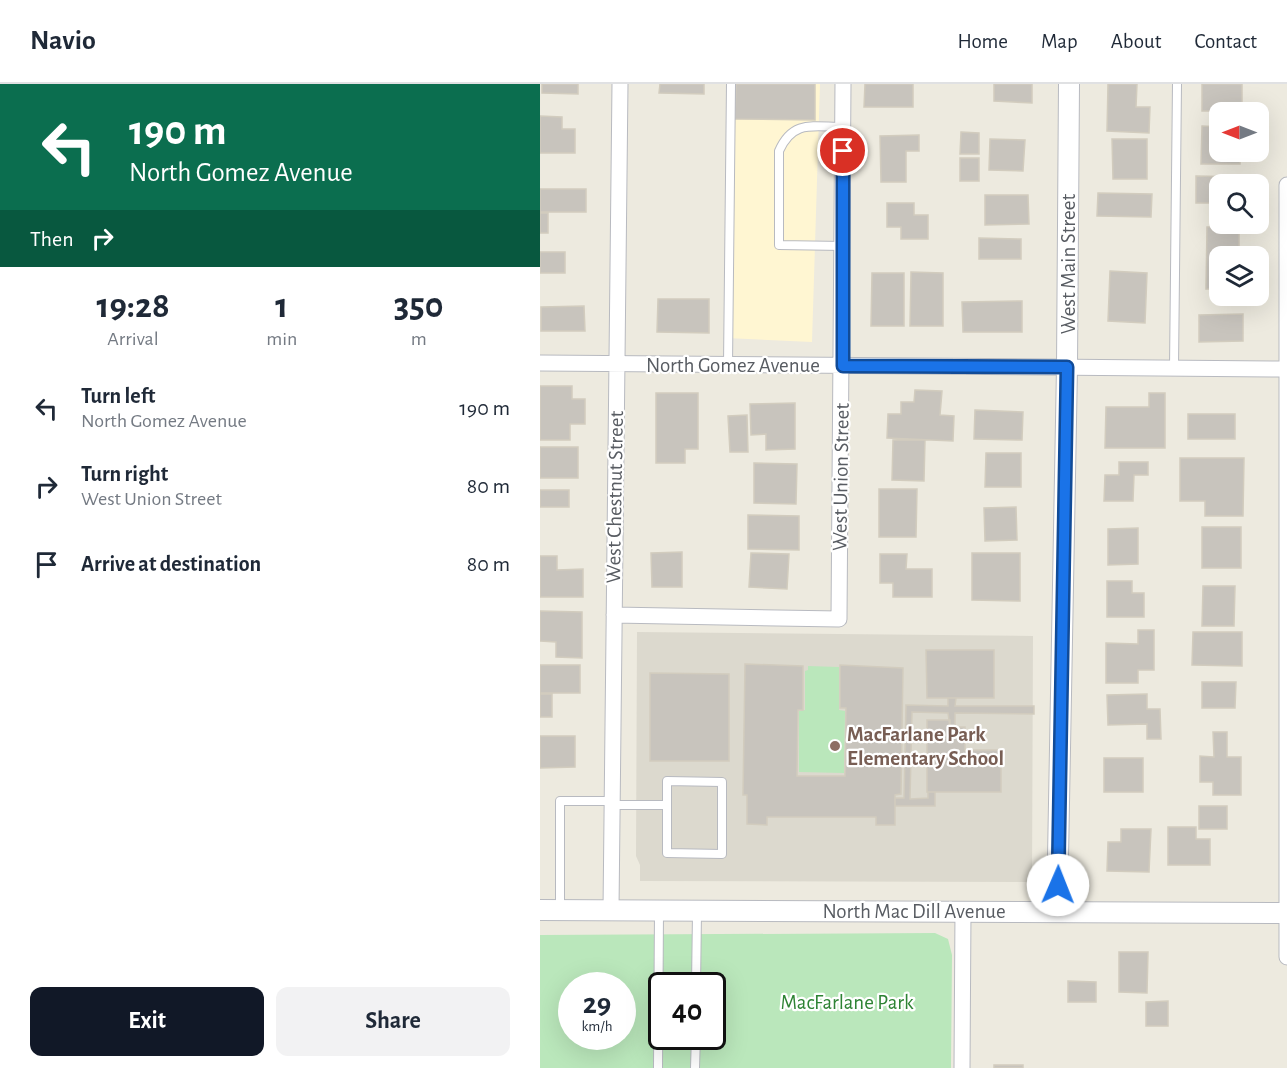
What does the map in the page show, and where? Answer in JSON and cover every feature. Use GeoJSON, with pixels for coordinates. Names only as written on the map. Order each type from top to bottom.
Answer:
{"type":"FeatureCollection","features":[{"type":"Feature","properties":{"kind":"street","name":"West Chestnut Street"},"geometry":{"type":"LineString","coordinates":[[611,910],[620,84]]}},
{"type":"Feature","properties":{"kind":"street","name":"West Union Street"},"geometry":{"type":"LineString","coordinates":[[614,615],[839,619],[843,366],[843,84]]}},
{"type":"Feature","properties":{"kind":"street","name":"West Main Street"},"geometry":{"type":"LineString","coordinates":[[1057,912],[1067,367],[1069,84]]}},
{"type":"Feature","properties":{"kind":"street"},"geometry":{"type":"LineString","coordinates":[[1287,185],[1285,369],[1287,957]]}},
{"type":"Feature","properties":{"kind":"street","name":"North Gomez Avenue"},"geometry":{"type":"LineString","coordinates":[[540,363],[1285,369]]}},
{"type":"Feature","properties":{"kind":"street","name":"North Mac Dill Avenue"},"geometry":{"type":"LineString","coordinates":[[550,910],[1287,913]]}},
{"type":"Feature","properties":{"kind":"street"},"geometry":{"type":"LineString","coordinates":[[962,1068],[963,911]]}},
{"type":"Feature","properties":{"kind":"lane"},"geometry":{"type":"LineString","coordinates":[[728,365],[731,84]]}},
{"type":"Feature","properties":{"kind":"lane"},"geometry":{"type":"LineString","coordinates":[[1174,368],[1177,84]]}},
{"type":"Feature","properties":{"kind":"lane"},"geometry":{"type":"LineString","coordinates":[[843,127],[801,127],[785,138],[779,151],[779,245],[843,246]]}},
{"type":"Feature","properties":{"kind":"lane"},"geometry":{"type":"LineString","coordinates":[[667,781],[722,782],[722,854],[667,854],[667,806],[667,781]]}},
{"type":"Feature","properties":{"kind":"lane"},"geometry":{"type":"LineString","coordinates":[[550,910],[560,801],[667,806]]}},
{"type":"Feature","properties":{"kind":"lane"},"geometry":{"type":"LineString","coordinates":[[658,1068],[659,910]]}},
{"type":"Feature","properties":{"kind":"lane"},"geometry":{"type":"LineString","coordinates":[[696,972],[697,910]]}},
{"type":"Feature","properties":{"kind":"lane"},"geometry":{"type":"LineString","coordinates":[[695,1068],[696,1050]]}},
{"type":"Feature","properties":{"kind":"shaded area"},"geometry":{"type":"Polygon","coordinates":[[[728,84],[820,84],[812,342],[726,338],[728,84]]]}},
{"type":"Feature","properties":{"kind":"shaded area","name":"MacFarlane Park Elementary School"},"geometry":{"type":"Polygon","coordinates":[[[637,632],[1033,636],[1032,882],[640,881],[640,865],[636,856],[637,632]]]}},
{"type":"Feature","properties":{"kind":"green space"},"geometry":{"type":"Polygon","coordinates":[[[808,666],[839,667],[839,710],[845,711],[844,773],[799,772],[799,711],[805,710],[805,671],[808,670],[808,666]]]}},
{"type":"Feature","properties":{"kind":"green space","name":"MacFarlane Park"},"geometry":{"type":"Polygon","coordinates":[[[935,933],[948,939],[952,955],[951,1068],[540,1068],[540,935],[935,933]]]}},
{"type":"Feature","properties":{"kind":"building"},"geometry":{"type":"Polygon","coordinates":[[[542,84],[578,84],[578,94],[542,93],[542,84]]]}},
{"type":"Feature","properties":{"kind":"building"},"geometry":{"type":"Polygon","coordinates":[[[660,84],[704,84],[704,94],[659,93],[660,84]]]}},
{"type":"Feature","properties":{"kind":"building"},"geometry":{"type":"Polygon","coordinates":[[[736,84],[815,84],[815,120],[735,119],[736,84]]]}},
{"type":"Feature","properties":{"kind":"building"},"geometry":{"type":"Polygon","coordinates":[[[865,84],[913,84],[913,107],[864,107],[865,84]]]}},
{"type":"Feature","properties":{"kind":"building"},"geometry":{"type":"Polygon","coordinates":[[[994,84],[1032,84],[1032,103],[994,101],[994,84]]]}},
{"type":"Feature","properties":{"kind":"building"},"geometry":{"type":"Polygon","coordinates":[[[1108,84],[1137,84],[1136,107],[1150,107],[1149,133],[1107,131],[1108,84]]]}},
{"type":"Feature","properties":{"kind":"building"},"geometry":{"type":"Polygon","coordinates":[[[1202,84],[1242,84],[1242,102],[1209,102],[1209,111],[1202,111],[1202,84]]]}},
{"type":"Feature","properties":{"kind":"building"},"geometry":{"type":"Polygon","coordinates":[[[540,116],[562,117],[562,129],[575,129],[575,153],[540,153],[540,116]]]}},
{"type":"Feature","properties":{"kind":"building"},"geometry":{"type":"Polygon","coordinates":[[[1202,126],[1209,126],[1209,162],[1240,162],[1240,164],[1201,164],[1202,126]]]}},
{"type":"Feature","properties":{"kind":"building"},"geometry":{"type":"Polygon","coordinates":[[[961,132],[979,133],[979,154],[960,154],[961,132]]]}},
{"type":"Feature","properties":{"kind":"building"},"geometry":{"type":"Polygon","coordinates":[[[919,135],[919,151],[906,151],[906,182],[881,182],[880,136],[919,135]]]}},
{"type":"Feature","properties":{"kind":"building"},"geometry":{"type":"Polygon","coordinates":[[[990,139],[1025,140],[1023,171],[989,170],[990,139]]]}},
{"type":"Feature","properties":{"kind":"building"},"geometry":{"type":"Polygon","coordinates":[[[1112,139],[1147,139],[1147,179],[1113,179],[1112,139]]]}},
{"type":"Feature","properties":{"kind":"building"},"geometry":{"type":"Polygon","coordinates":[[[960,158],[979,158],[979,181],[960,181],[960,158]]]}},
{"type":"Feature","properties":{"kind":"building"},"geometry":{"type":"Polygon","coordinates":[[[1196,176],[1209,176],[1209,203],[1196,203],[1196,176]]]}},
{"type":"Feature","properties":{"kind":"building"},"geometry":{"type":"Polygon","coordinates":[[[540,189],[586,189],[586,212],[540,212],[540,189]]]}},
{"type":"Feature","properties":{"kind":"building"},"geometry":{"type":"Polygon","coordinates":[[[1098,193],[1152,194],[1151,217],[1097,216],[1098,193]]]}},
{"type":"Feature","properties":{"kind":"building"},"geometry":{"type":"Polygon","coordinates":[[[985,195],[1028,195],[1029,224],[985,225],[985,195]]]}},
{"type":"Feature","properties":{"kind":"building"},"geometry":{"type":"Polygon","coordinates":[[[887,203],[914,203],[914,215],[928,215],[928,239],[901,239],[901,227],[887,227],[887,203]]]}},
{"type":"Feature","properties":{"kind":"building"},"geometry":{"type":"Polygon","coordinates":[[[540,213],[548,213],[548,233],[540,233],[540,213]]]}},
{"type":"Feature","properties":{"kind":"building"},"geometry":{"type":"Polygon","coordinates":[[[1207,227],[1209,227],[1209,234],[1239,234],[1239,246],[1209,246],[1209,289],[1206,289],[1207,227]]]}},
{"type":"Feature","properties":{"kind":"building"},"geometry":{"type":"Polygon","coordinates":[[[979,238],[1021,239],[1021,259],[979,259],[979,238]]]}},
{"type":"Feature","properties":{"kind":"building"},"geometry":{"type":"Polygon","coordinates":[[[540,252],[565,252],[565,273],[540,273],[540,252]]]}},
{"type":"Feature","properties":{"kind":"building"},"geometry":{"type":"Polygon","coordinates":[[[1110,271],[1147,273],[1145,323],[1108,321],[1110,271]]]}},
{"type":"Feature","properties":{"kind":"building"},"geometry":{"type":"Polygon","coordinates":[[[911,272],[943,273],[943,326],[910,326],[911,272]]]}},
{"type":"Feature","properties":{"kind":"building"},"geometry":{"type":"Polygon","coordinates":[[[872,273],[904,273],[904,326],[871,326],[872,273]]]}},
{"type":"Feature","properties":{"kind":"building"},"geometry":{"type":"Polygon","coordinates":[[[658,299],[709,299],[709,333],[657,332],[658,299]]]}},
{"type":"Feature","properties":{"kind":"building"},"geometry":{"type":"Polygon","coordinates":[[[1022,301],[1022,332],[963,332],[962,302],[1022,301]]]}},
{"type":"Feature","properties":{"kind":"building"},"geometry":{"type":"Polygon","coordinates":[[[584,306],[585,331],[541,331],[541,307],[584,306]]]}},
{"type":"Feature","properties":{"kind":"building"},"geometry":{"type":"Polygon","coordinates":[[[1243,314],[1243,341],[1199,342],[1199,315],[1243,314]]]}},
{"type":"Feature","properties":{"kind":"building"},"geometry":{"type":"Polygon","coordinates":[[[540,386],[572,386],[572,399],[585,399],[585,424],[570,424],[570,440],[540,440],[540,386]]]}},
{"type":"Feature","properties":{"kind":"building"},"geometry":{"type":"Polygon","coordinates":[[[915,390],[942,391],[940,415],[954,416],[953,441],[887,438],[888,414],[901,414],[901,402],[914,402],[915,390]]]}},
{"type":"Feature","properties":{"kind":"building"},"geometry":{"type":"Polygon","coordinates":[[[656,393],[698,393],[698,449],[685,449],[685,463],[656,463],[656,393]]]}},
{"type":"Feature","properties":{"kind":"building"},"geometry":{"type":"Polygon","coordinates":[[[1149,393],[1165,393],[1165,448],[1105,448],[1106,407],[1149,407],[1149,393]]]}},
{"type":"Feature","properties":{"kind":"building"},"geometry":{"type":"Polygon","coordinates":[[[795,403],[795,449],[766,450],[766,434],[751,435],[750,404],[795,403]]]}},
{"type":"Feature","properties":{"kind":"building"},"geometry":{"type":"Polygon","coordinates":[[[975,410],[1023,412],[1022,440],[974,439],[975,410]]]}},
{"type":"Feature","properties":{"kind":"building"},"geometry":{"type":"Polygon","coordinates":[[[1188,414],[1235,414],[1235,439],[1188,439],[1188,414]]]}},
{"type":"Feature","properties":{"kind":"building"},"geometry":{"type":"Polygon","coordinates":[[[747,415],[748,452],[730,452],[728,416],[747,415]]]}},
{"type":"Feature","properties":{"kind":"building"},"geometry":{"type":"Polygon","coordinates":[[[893,440],[925,440],[924,481],[892,480],[893,440]]]}},
{"type":"Feature","properties":{"kind":"building"},"geometry":{"type":"Polygon","coordinates":[[[540,447],[578,447],[578,478],[540,478],[540,447]]]}},
{"type":"Feature","properties":{"kind":"building"},"geometry":{"type":"Polygon","coordinates":[[[986,453],[1021,453],[1021,487],[985,487],[986,453]]]}},
{"type":"Feature","properties":{"kind":"building"},"geometry":{"type":"Polygon","coordinates":[[[1180,458],[1244,458],[1243,516],[1205,516],[1205,501],[1180,501],[1180,458]]]}},
{"type":"Feature","properties":{"kind":"building"},"geometry":{"type":"Polygon","coordinates":[[[1119,462],[1148,462],[1148,475],[1134,475],[1133,501],[1104,501],[1105,475],[1119,475],[1119,462]]]}},
{"type":"Feature","properties":{"kind":"building"},"geometry":{"type":"Polygon","coordinates":[[[754,463],[797,464],[796,504],[754,503],[754,463]]]}},
{"type":"Feature","properties":{"kind":"building"},"geometry":{"type":"Polygon","coordinates":[[[879,489],[917,489],[916,537],[879,537],[879,489]]]}},
{"type":"Feature","properties":{"kind":"building"},"geometry":{"type":"Polygon","coordinates":[[[540,490],[569,490],[569,507],[540,507],[540,490]]]}},
{"type":"Feature","properties":{"kind":"building"},"geometry":{"type":"Polygon","coordinates":[[[1016,507],[1017,540],[985,541],[984,508],[1016,507]]]}},
{"type":"Feature","properties":{"kind":"building"},"geometry":{"type":"Polygon","coordinates":[[[748,515],[799,516],[799,550],[748,549],[748,515]]]}},
{"type":"Feature","properties":{"kind":"building"},"geometry":{"type":"Polygon","coordinates":[[[1202,527],[1241,527],[1241,568],[1202,568],[1202,527]]]}},
{"type":"Feature","properties":{"kind":"building"},"geometry":{"type":"Polygon","coordinates":[[[1138,528],[1138,564],[1108,565],[1108,529],[1138,528]]]}},
{"type":"Feature","properties":{"kind":"building"},"geometry":{"type":"Polygon","coordinates":[[[682,552],[682,587],[652,587],[651,553],[682,552]]]}},
{"type":"Feature","properties":{"kind":"building"},"geometry":{"type":"Polygon","coordinates":[[[751,553],[789,554],[787,589],[749,587],[751,553]]]}},
{"type":"Feature","properties":{"kind":"building"},"geometry":{"type":"Polygon","coordinates":[[[972,553],[1020,553],[1020,601],[972,600],[972,553]]]}},
{"type":"Feature","properties":{"kind":"building"},"geometry":{"type":"Polygon","coordinates":[[[880,554],[907,554],[906,569],[932,569],[932,597],[893,597],[893,583],[880,583],[880,554]]]}},
{"type":"Feature","properties":{"kind":"building"},"geometry":{"type":"Polygon","coordinates":[[[540,556],[557,556],[557,570],[583,569],[583,597],[540,597],[540,556]]]}},
{"type":"Feature","properties":{"kind":"building"},"geometry":{"type":"Polygon","coordinates":[[[1107,581],[1132,581],[1132,593],[1144,593],[1144,617],[1107,617],[1107,581]]]}},
{"type":"Feature","properties":{"kind":"building"},"geometry":{"type":"Polygon","coordinates":[[[1203,586],[1235,586],[1234,626],[1202,626],[1203,586]]]}},
{"type":"Feature","properties":{"kind":"building"},"geometry":{"type":"Polygon","coordinates":[[[540,611],[582,612],[582,658],[556,657],[556,642],[540,641],[540,611]]]}},
{"type":"Feature","properties":{"kind":"building"},"geometry":{"type":"Polygon","coordinates":[[[1138,630],[1154,630],[1154,670],[1138,670],[1138,683],[1106,683],[1106,643],[1138,644],[1138,630]]]}},
{"type":"Feature","properties":{"kind":"building"},"geometry":{"type":"Polygon","coordinates":[[[1193,632],[1242,632],[1242,666],[1192,665],[1193,632]]]}},
{"type":"Feature","properties":{"kind":"building"},"geometry":{"type":"Polygon","coordinates":[[[926,650],[994,650],[994,698],[927,698],[926,650]]]}},
{"type":"Feature","properties":{"kind":"building"},"geometry":{"type":"Polygon","coordinates":[[[745,664],[803,666],[803,710],[798,710],[797,776],[845,776],[846,708],[840,708],[840,665],[903,668],[901,794],[895,795],[895,825],[876,825],[876,817],[767,817],[767,825],[747,824],[747,795],[743,795],[745,664]]]}},
{"type":"Feature","properties":{"kind":"building"},"geometry":{"type":"Polygon","coordinates":[[[540,665],[580,665],[580,693],[540,693],[540,665]]]}},
{"type":"Feature","properties":{"kind":"building"},"geometry":{"type":"Polygon","coordinates":[[[650,673],[729,674],[729,761],[650,761],[650,673]]]}},
{"type":"Feature","properties":{"kind":"building"},"geometry":{"type":"Polygon","coordinates":[[[1202,682],[1236,682],[1235,708],[1202,708],[1202,682]]]}},
{"type":"Feature","properties":{"kind":"building"},"geometry":{"type":"Polygon","coordinates":[[[540,694],[552,694],[552,717],[540,717],[540,694]]]}},
{"type":"Feature","properties":{"kind":"building"},"geometry":{"type":"Polygon","coordinates":[[[1147,694],[1147,709],[1160,709],[1161,739],[1147,739],[1147,724],[1108,725],[1107,695],[1147,694]]]}},
{"type":"Feature","properties":{"kind":"building"},"geometry":{"type":"Polygon","coordinates":[[[948,698],[956,698],[955,706],[1034,706],[1034,714],[955,713],[955,727],[950,727],[948,713],[912,712],[910,799],[928,798],[928,792],[935,792],[935,806],[895,806],[895,798],[904,798],[906,705],[948,706],[948,698]]]}},
{"type":"Feature","properties":{"kind":"building"},"geometry":{"type":"Polygon","coordinates":[[[927,720],[950,720],[950,727],[965,727],[965,750],[1001,750],[1001,792],[927,792],[927,720]]]}},
{"type":"Feature","properties":{"kind":"building"},"geometry":{"type":"Polygon","coordinates":[[[1213,732],[1227,732],[1227,757],[1241,757],[1241,795],[1213,795],[1213,782],[1200,782],[1200,756],[1214,757],[1213,732]]]}},
{"type":"Feature","properties":{"kind":"building"},"geometry":{"type":"Polygon","coordinates":[[[540,736],[575,736],[575,767],[540,768],[540,736]]]}},
{"type":"Feature","properties":{"kind":"building"},"geometry":{"type":"Polygon","coordinates":[[[1104,758],[1143,758],[1143,792],[1104,792],[1104,758]]]}},
{"type":"Feature","properties":{"kind":"building"},"geometry":{"type":"Polygon","coordinates":[[[1199,806],[1227,806],[1227,829],[1199,829],[1199,806]]]}},
{"type":"Feature","properties":{"kind":"building"},"geometry":{"type":"Polygon","coordinates":[[[1168,827],[1196,827],[1196,839],[1210,839],[1210,865],[1168,865],[1168,827]]]}},
{"type":"Feature","properties":{"kind":"building"},"geometry":{"type":"Polygon","coordinates":[[[1121,829],[1151,829],[1149,872],[1107,871],[1108,842],[1121,842],[1121,829]]]}},
{"type":"Feature","properties":{"kind":"building"},"geometry":{"type":"Polygon","coordinates":[[[1119,952],[1148,952],[1147,993],[1119,992],[1119,952]]]}},
{"type":"Feature","properties":{"kind":"building"},"geometry":{"type":"Polygon","coordinates":[[[1068,981],[1096,982],[1096,1002],[1068,1002],[1068,981]]]}},
{"type":"Feature","properties":{"kind":"building"},"geometry":{"type":"Polygon","coordinates":[[[1168,1001],[1168,1026],[1146,1026],[1146,1002],[1168,1001]]]}},
{"type":"Feature","properties":{"kind":"building"},"geometry":{"type":"Polygon","coordinates":[[[994,1065],[1023,1065],[1023,1068],[994,1068],[994,1065]]]}},
{"type":"Feature","properties":{"kind":"place","name":"MacFarlane Park Elementary School"},"geometry":{"type":"Point","coordinates":[835,746]}},
{"type":"Feature","properties":{"kind":"route"},"geometry":{"type":"LineString","coordinates":[[843,151],[843,366],[1067,367],[1058,885]]}}]}
